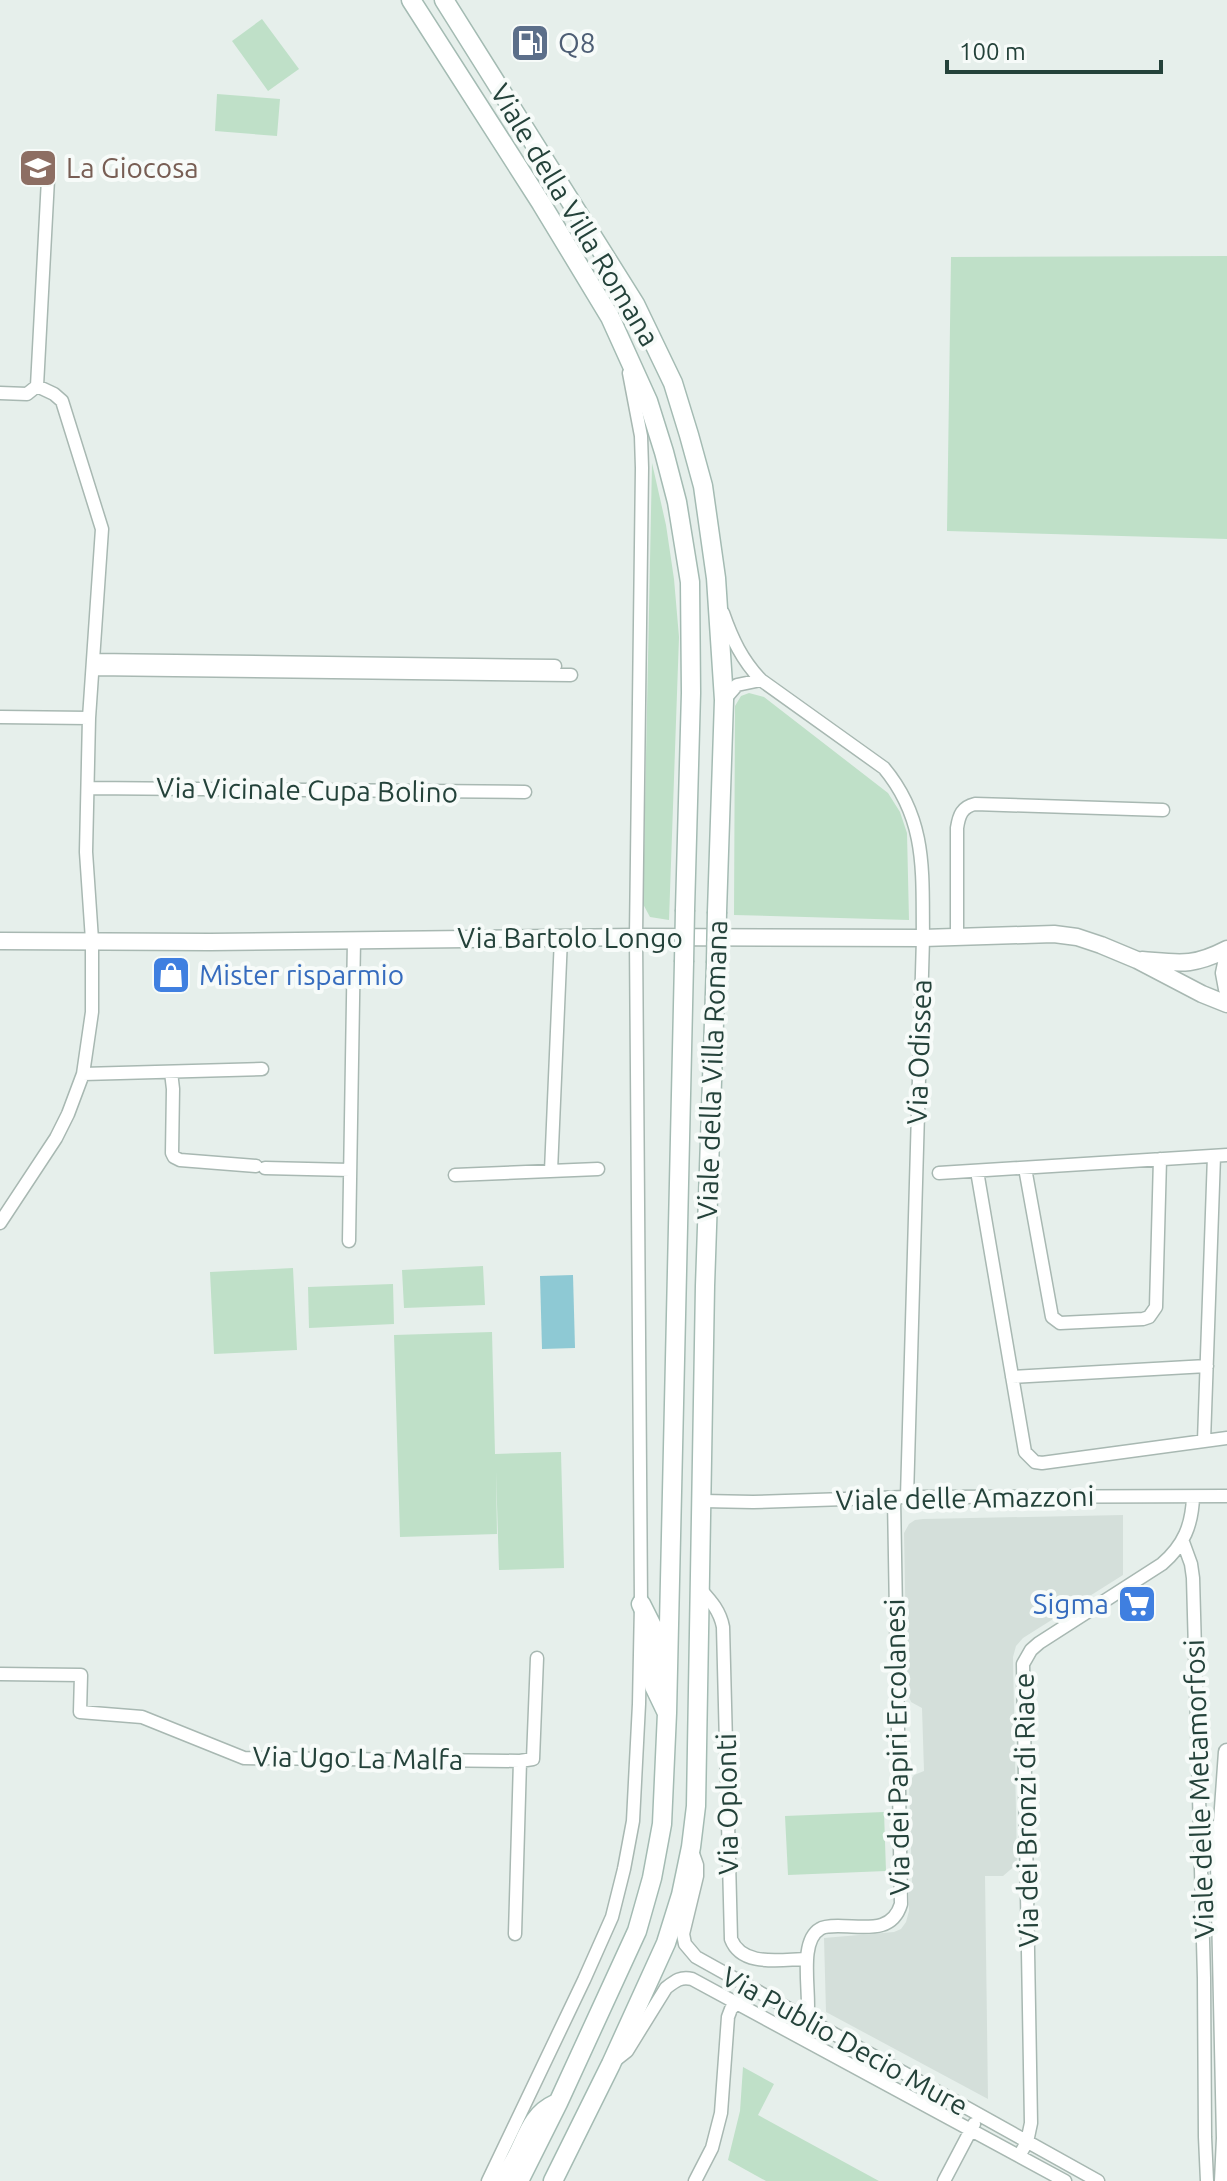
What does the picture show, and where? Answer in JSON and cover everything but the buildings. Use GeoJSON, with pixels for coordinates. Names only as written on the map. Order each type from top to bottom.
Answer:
{"type":"FeatureCollection","features":[{"type":"Feature","properties":{"kind":"main road","name":"Viale della Villa Romana"},"geometry":{"type":"LineString","coordinates":[[411,0],[541,203],[625,346],[648,401],[664,452],[677,502],[690,582],[691,693],[662,1824],[652,1878],[637,1931],[519,2181]]}},
{"type":"Feature","properties":{"kind":"main road","name":"Viale della Villa Romana"},"geometry":{"type":"LineString","coordinates":[[444,0],[635,304],[673,383],[703,486],[717,598],[724,700],[705,1286],[696,1806],[681,1895],[666,1943],[553,2181]]}},
{"type":"Feature","properties":{"kind":"main road"},"geometry":{"type":"LineString","coordinates":[[641,1604],[654,1630],[654,1686],[667,1713]]}},
{"type":"Feature","properties":{"kind":"main road"},"geometry":{"type":"LineString","coordinates":[[495,2181],[509,2171],[536,2118],[558,2103]]}},
{"type":"Feature","properties":{"kind":"street"},"geometry":{"type":"LineString","coordinates":[[0,393],[27,394],[37,386],[48,179]]}},
{"type":"Feature","properties":{"kind":"street","name":"Viale della Villa Romana"},"geometry":{"type":"LineString","coordinates":[[488,2181],[584,1980],[615,1905],[633,1821],[641,1604],[636,937],[642,468],[641,436],[625,346]]}},
{"type":"Feature","properties":{"kind":"street"},"geometry":{"type":"LineString","coordinates":[[0,1223],[56,1138],[83,1074],[92,1012],[92,940],[86,852],[89,718],[102,529],[62,401],[37,386]]}},
{"type":"Feature","properties":{"kind":"street","name":"Via Odissea"},"geometry":{"type":"LineString","coordinates":[[717,598],[746,665],[761,680],[884,768],[898,784],[911,810],[921,853],[923,938],[907,1497]]}},
{"type":"Feature","properties":{"kind":"street"},"geometry":{"type":"LineString","coordinates":[[94,665],[555,666]]}},
{"type":"Feature","properties":{"kind":"street"},"geometry":{"type":"LineString","coordinates":[[94,665],[571,675]]}},
{"type":"Feature","properties":{"kind":"street"},"geometry":{"type":"LineString","coordinates":[[724,700],[737,685],[761,680]]}},
{"type":"Feature","properties":{"kind":"street"},"geometry":{"type":"LineString","coordinates":[[0,717],[89,718]]}},
{"type":"Feature","properties":{"kind":"street","name":"Via Vicinale Cupa Bolino"},"geometry":{"type":"LineString","coordinates":[[88,788],[525,792]]}},
{"type":"Feature","properties":{"kind":"street"},"geometry":{"type":"LineString","coordinates":[[957,937],[957,828],[967,806],[1163,810]]}},
{"type":"Feature","properties":{"kind":"street","name":"Via Bartolo Longo"},"geometry":{"type":"LineString","coordinates":[[0,941],[923,938],[1054,934],[1089,941],[1137,960],[1227,1004]]}},
{"type":"Feature","properties":{"kind":"street"},"geometry":{"type":"LineString","coordinates":[[551,1171],[561,938]]}},
{"type":"Feature","properties":{"kind":"street"},"geometry":{"type":"LineString","coordinates":[[349,1241],[354,940]]}},
{"type":"Feature","properties":{"kind":"street","name":"Via Bartolo Longo"},"geometry":{"type":"LineString","coordinates":[[1137,960],[1188,964],[1209,959],[1227,949]]}},
{"type":"Feature","properties":{"kind":"street"},"geometry":{"type":"LineString","coordinates":[[1227,959],[1224,973],[1227,989]]}},
{"type":"Feature","properties":{"kind":"street"},"geometry":{"type":"LineString","coordinates":[[83,1074],[262,1069]]}},
{"type":"Feature","properties":{"kind":"street"},"geometry":{"type":"LineString","coordinates":[[171,1072],[174,1157],[261,1167],[350,1170]]}},
{"type":"Feature","properties":{"kind":"street"},"geometry":{"type":"LineString","coordinates":[[939,1173],[1220,1155],[1204,1441]]}},
{"type":"Feature","properties":{"kind":"street"},"geometry":{"type":"LineString","coordinates":[[1025,1168],[1052,1317],[1060,1323],[1143,1319],[1154,1313],[1156,1307],[1160,1159]]}},
{"type":"Feature","properties":{"kind":"street"},"geometry":{"type":"LineString","coordinates":[[455,1175],[598,1169]]}},
{"type":"Feature","properties":{"kind":"street"},"geometry":{"type":"LineString","coordinates":[[977,1171],[1025,1452],[1035,1462],[1042,1463],[1227,1438]]}},
{"type":"Feature","properties":{"kind":"street"},"geometry":{"type":"LineString","coordinates":[[1012,1377],[1207,1366]]}},
{"type":"Feature","properties":{"kind":"street","name":"Viale delle Amazzoni"},"geometry":{"type":"LineString","coordinates":[[703,1501],[1227,1496]]}},
{"type":"Feature","properties":{"kind":"street"},"geometry":{"type":"LineString","coordinates":[[1183,1542],[1192,1513],[1193,1497]]}},
{"type":"Feature","properties":{"kind":"street","name":"Via dei Papiri Ercolanesi"},"geometry":{"type":"LineString","coordinates":[[807,1959],[812,1937],[820,1929],[882,1926],[895,1919],[901,1904],[894,1498]]}},
{"type":"Feature","properties":{"kind":"street","name":"Via dei Bronzi di Riace"},"geometry":{"type":"LineString","coordinates":[[1019,2156],[1027,2142],[1031,2123],[1023,1664],[1039,1643],[1162,1564],[1183,1542]]}},
{"type":"Feature","properties":{"kind":"street","name":"Viale delle Metamorfosi"},"geometry":{"type":"LineString","coordinates":[[1183,1542],[1191,1564],[1193,1593],[1207,2181]]}},
{"type":"Feature","properties":{"kind":"street","name":"Via Oplonti"},"geometry":{"type":"LineString","coordinates":[[701,1590],[721,1616],[723,1630],[731,1939],[736,1949],[753,1959],[807,1959]]}},
{"type":"Feature","properties":{"kind":"street"},"geometry":{"type":"LineString","coordinates":[[515,1934],[520,1761],[533,1759],[537,1658]]}},
{"type":"Feature","properties":{"kind":"street","name":"Via Ugo La Malfa"},"geometry":{"type":"LineString","coordinates":[[0,1674],[81,1675],[80,1712],[142,1717],[244,1758],[520,1761]]}},
{"type":"Feature","properties":{"kind":"street","name":"Viale delle Metamorfosi"},"geometry":{"type":"LineString","coordinates":[[1223,2181],[1225,2138],[1219,1864],[1227,1752]]}},
{"type":"Feature","properties":{"kind":"street","name":"Via Publio Decio Mure"},"geometry":{"type":"LineString","coordinates":[[691,1847],[697,1876],[683,1934],[685,1944],[696,1957],[1098,2181]]}},
{"type":"Feature","properties":{"kind":"street"},"geometry":{"type":"LineString","coordinates":[[799,2037],[807,2020],[807,1959]]}},
{"type":"Feature","properties":{"kind":"street","name":"Via Publio Decio Mure"},"geometry":{"type":"LineString","coordinates":[[611,2064],[627,2051],[666,1988],[675,1980],[685,1977],[1065,2181]]}},
{"type":"Feature","properties":{"kind":"street"},"geometry":{"type":"LineString","coordinates":[[695,2181],[718,2131],[728,2017],[750,1989]]}},
{"type":"Feature","properties":{"kind":"street"},"geometry":{"type":"LineString","coordinates":[[944,2181],[979,2116]]}},
{"type":"Feature","properties":{"kind":"shaded area"},"geometry":{"type":"Polygon","coordinates":[[[1123,1515],[1123,1575],[1023,1638],[1016,1646],[1013,1657],[1017,1864],[1003,1876],[985,1876],[988,2099],[826,2012],[824,1938],[894,1932],[906,1922],[909,1911],[909,1885],[912,1882],[909,1783],[914,1775],[924,1771],[922,1708],[911,1702],[907,1692],[904,1533],[909,1524],[923,1519],[1123,1515]]]}},
{"type":"Feature","properties":{"kind":"green space"},"geometry":{"type":"Polygon","coordinates":[[[262,19],[299,69],[268,91],[232,41],[262,19]]]}},
{"type":"Feature","properties":{"kind":"green space"},"geometry":{"type":"Polygon","coordinates":[[[217,94],[280,99],[277,136],[215,131],[217,94]]]}},
{"type":"Feature","properties":{"kind":"green space"},"geometry":{"type":"Polygon","coordinates":[[[1227,256],[1227,539],[947,531],[951,257],[1227,256]]]}},
{"type":"Feature","properties":{"kind":"green space"},"geometry":{"type":"Polygon","coordinates":[[[652,463],[666,525],[679,637],[669,920],[650,917],[643,904],[652,463]]]}},
{"type":"Feature","properties":{"kind":"green space"},"geometry":{"type":"Polygon","coordinates":[[[749,693],[764,697],[888,793],[900,812],[907,833],[909,920],[734,915],[735,706],[741,696],[749,693]]]}},
{"type":"Feature","properties":{"kind":"green space"},"geometry":{"type":"Polygon","coordinates":[[[483,1266],[485,1305],[404,1308],[402,1270],[483,1266]]]}},
{"type":"Feature","properties":{"kind":"green space"},"geometry":{"type":"Polygon","coordinates":[[[293,1268],[297,1350],[214,1354],[210,1272],[293,1268]]]}},
{"type":"Feature","properties":{"kind":"green space"},"geometry":{"type":"Polygon","coordinates":[[[393,1284],[394,1324],[309,1328],[308,1287],[393,1284]]]}},
{"type":"Feature","properties":{"kind":"green space"},"geometry":{"type":"Polygon","coordinates":[[[492,1332],[495,1454],[561,1452],[564,1568],[499,1570],[496,1471],[497,1534],[400,1537],[394,1335],[492,1332]]]}},
{"type":"Feature","properties":{"kind":"green space"},"geometry":{"type":"Polygon","coordinates":[[[884,1812],[886,1871],[788,1875],[785,1816],[884,1812]]]}},
{"type":"Feature","properties":{"kind":"green space"},"geometry":{"type":"Polygon","coordinates":[[[743,2067],[774,2084],[758,2115],[879,2181],[766,2181],[728,2160],[740,2111],[743,2067]]]}},
{"type":"Feature","properties":{"kind":"water"},"geometry":{"type":"Polygon","coordinates":[[[573,1275],[575,1348],[542,1349],[540,1276],[573,1275]]]}},
{"type":"Feature","properties":{"kind":"place","name":"Q8"},"geometry":{"type":"Point","coordinates":[530,43]}},
{"type":"Feature","properties":{"kind":"place","name":"La Giocosa"},"geometry":{"type":"Point","coordinates":[38,168]}},
{"type":"Feature","properties":{"kind":"place","name":"Mister risparmio"},"geometry":{"type":"Point","coordinates":[171,975]}},
{"type":"Feature","properties":{"kind":"place","name":"Sigma"},"geometry":{"type":"Point","coordinates":[1137,1604]}}]}
